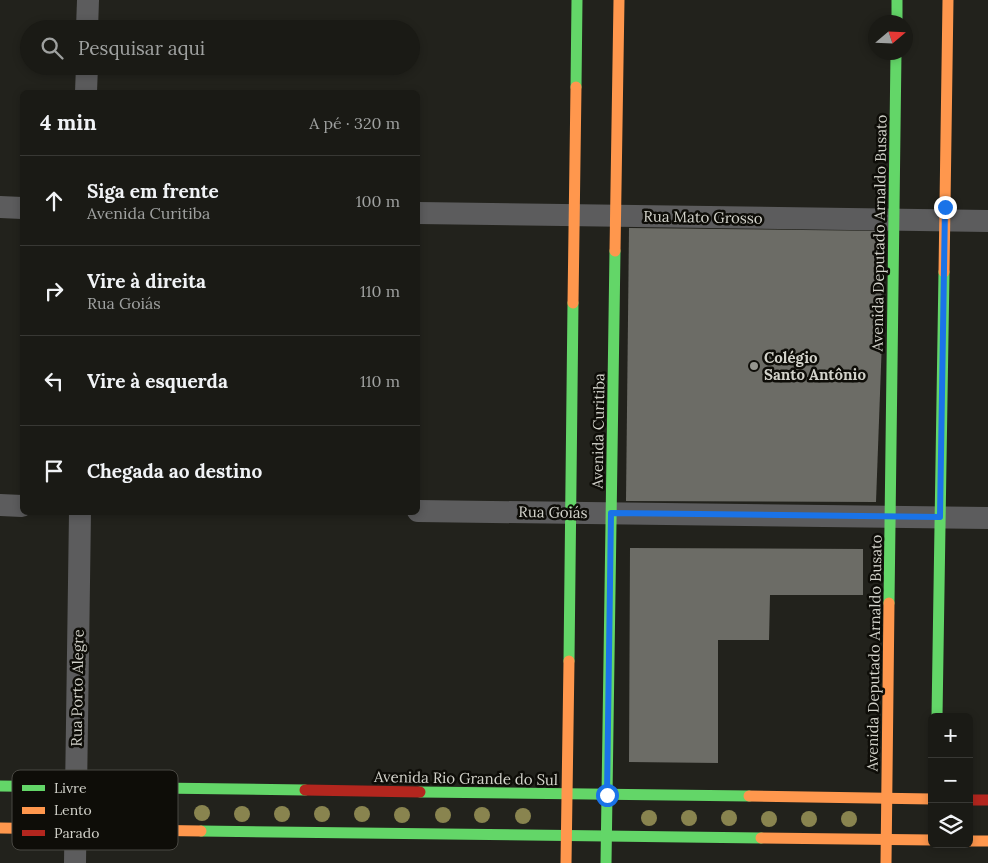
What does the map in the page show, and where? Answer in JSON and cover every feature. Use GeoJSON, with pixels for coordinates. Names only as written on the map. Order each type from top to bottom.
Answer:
{"type":"FeatureCollection","features":[{"type":"Feature","properties":{"kind":"street"},"geometry":{"type":"LineString","coordinates":[[87,20],[88,0]]}},
{"type":"Feature","properties":{"kind":"street","name":"Avenida Curitiba"},"geometry":{"type":"LineString","coordinates":[[566,863],[577,0]]}},
{"type":"Feature","properties":{"kind":"street","name":"Avenida Curitiba"},"geometry":{"type":"LineString","coordinates":[[606,863],[619,0]]}},
{"type":"Feature","properties":{"kind":"street"},"geometry":{"type":"LineString","coordinates":[[897,0],[897,15]]}},
{"type":"Feature","properties":{"kind":"street"},"geometry":{"type":"LineString","coordinates":[[937,713],[948,0]]}},
{"type":"Feature","properties":{"kind":"street","name":"Avenida Deputado Arnaldo Busato"},"geometry":{"type":"LineString","coordinates":[[886,863],[896,60]]}},
{"type":"Feature","properties":{"kind":"street"},"geometry":{"type":"LineString","coordinates":[[86,75],[86,90]]}},
{"type":"Feature","properties":{"kind":"street"},"geometry":{"type":"LineString","coordinates":[[0,207],[20,208]]}},
{"type":"Feature","properties":{"kind":"street","name":"Rua Mato Grosso"},"geometry":{"type":"LineString","coordinates":[[420,213],[988,221]]}},
{"type":"Feature","properties":{"kind":"street"},"geometry":{"type":"LineString","coordinates":[[0,505],[20,506]]}},
{"type":"Feature","properties":{"kind":"street","name":"Rua Goiás"},"geometry":{"type":"LineString","coordinates":[[420,511],[988,518]]}},
{"type":"Feature","properties":{"kind":"street","name":"Rua Porto Alegre"},"geometry":{"type":"LineString","coordinates":[[76,770],[80,515]]}},
{"type":"Feature","properties":{"kind":"street","name":"Avenida Rio Grande do Sul"},"geometry":{"type":"LineString","coordinates":[[178,788],[928,799]]}},
{"type":"Feature","properties":{"kind":"street"},"geometry":{"type":"LineString","coordinates":[[973,800],[988,800]]}},
{"type":"Feature","properties":{"kind":"street"},"geometry":{"type":"LineString","coordinates":[[178,830],[887,840],[928,844]]}},
{"type":"Feature","properties":{"kind":"street"},"geometry":{"type":"LineString","coordinates":[[973,841],[988,841]]}},
{"type":"Feature","properties":{"kind":"street","name":"Rua Porto Alegre"},"geometry":{"type":"LineString","coordinates":[[75,850],[75,863]]}},
{"type":"Feature","properties":{"kind":"building","name":"Colégio Santo Antônio"},"geometry":{"type":"Polygon","coordinates":[[[629,228],[886,231],[876,502],[626,501],[629,228]]]}},
{"type":"Feature","properties":{"kind":"building"},"geometry":{"type":"Polygon","coordinates":[[[630,548],[863,549],[863,595],[770,595],[769,640],[718,640],[718,763],[629,762],[630,548]]]}},
{"type":"Feature","properties":{"kind":"traffic: fast"},"geometry":{"type":"LineString","coordinates":[[576,87],[577,0]]}},
{"type":"Feature","properties":{"kind":"traffic: fast"},"geometry":{"type":"LineString","coordinates":[[897,0],[897,15]]}},
{"type":"Feature","properties":{"kind":"traffic: fast"},"geometry":{"type":"LineString","coordinates":[[889,603],[896,60]]}},
{"type":"Feature","properties":{"kind":"traffic: fast"},"geometry":{"type":"LineString","coordinates":[[606,863],[615,251]]}},
{"type":"Feature","properties":{"kind":"traffic: fast"},"geometry":{"type":"LineString","coordinates":[[937,713],[944,272]]}},
{"type":"Feature","properties":{"kind":"traffic: fast"},"geometry":{"type":"LineString","coordinates":[[569,661],[573,303]]}},
{"type":"Feature","properties":{"kind":"traffic: fast"},"geometry":{"type":"LineString","coordinates":[[0,786],[12,786]]}},
{"type":"Feature","properties":{"kind":"traffic: fast"},"geometry":{"type":"LineString","coordinates":[[178,788],[305,790]]}},
{"type":"Feature","properties":{"kind":"traffic: fast"},"geometry":{"type":"LineString","coordinates":[[420,792],[749,796]]}},
{"type":"Feature","properties":{"kind":"traffic: fast"},"geometry":{"type":"LineString","coordinates":[[201,831],[761,838]]}},
{"type":"Feature","properties":{"kind":"traffic: slow"},"geometry":{"type":"LineString","coordinates":[[615,251],[619,0]]}},
{"type":"Feature","properties":{"kind":"traffic: slow"},"geometry":{"type":"LineString","coordinates":[[944,272],[948,0]]}},
{"type":"Feature","properties":{"kind":"traffic: slow"},"geometry":{"type":"LineString","coordinates":[[573,303],[576,87]]}},
{"type":"Feature","properties":{"kind":"traffic: slow"},"geometry":{"type":"LineString","coordinates":[[886,863],[889,603]]}},
{"type":"Feature","properties":{"kind":"traffic: slow"},"geometry":{"type":"LineString","coordinates":[[566,863],[569,661]]}},
{"type":"Feature","properties":{"kind":"traffic: slow"},"geometry":{"type":"LineString","coordinates":[[749,796],[928,799]]}},
{"type":"Feature","properties":{"kind":"traffic: slow"},"geometry":{"type":"LineString","coordinates":[[0,828],[12,828]]}},
{"type":"Feature","properties":{"kind":"traffic: slow"},"geometry":{"type":"LineString","coordinates":[[178,831],[201,831]]}},
{"type":"Feature","properties":{"kind":"traffic: slow"},"geometry":{"type":"LineString","coordinates":[[761,838],[928,840]]}},
{"type":"Feature","properties":{"kind":"traffic: slow"},"geometry":{"type":"LineString","coordinates":[[973,841],[988,841]]}},
{"type":"Feature","properties":{"kind":"traffic: jam"},"geometry":{"type":"LineString","coordinates":[[305,790],[420,792]]}},
{"type":"Feature","properties":{"kind":"traffic: jam"},"geometry":{"type":"LineString","coordinates":[[973,800],[988,800]]}},
{"type":"Feature","properties":{"kind":"place","name":"Colégio Santo Antônio"},"geometry":{"type":"Point","coordinates":[754,366]}},
{"type":"Feature","properties":{"kind":"route"},"geometry":{"type":"LineString","coordinates":[[607,795],[611,513],[940,517],[945,207]]}}]}
